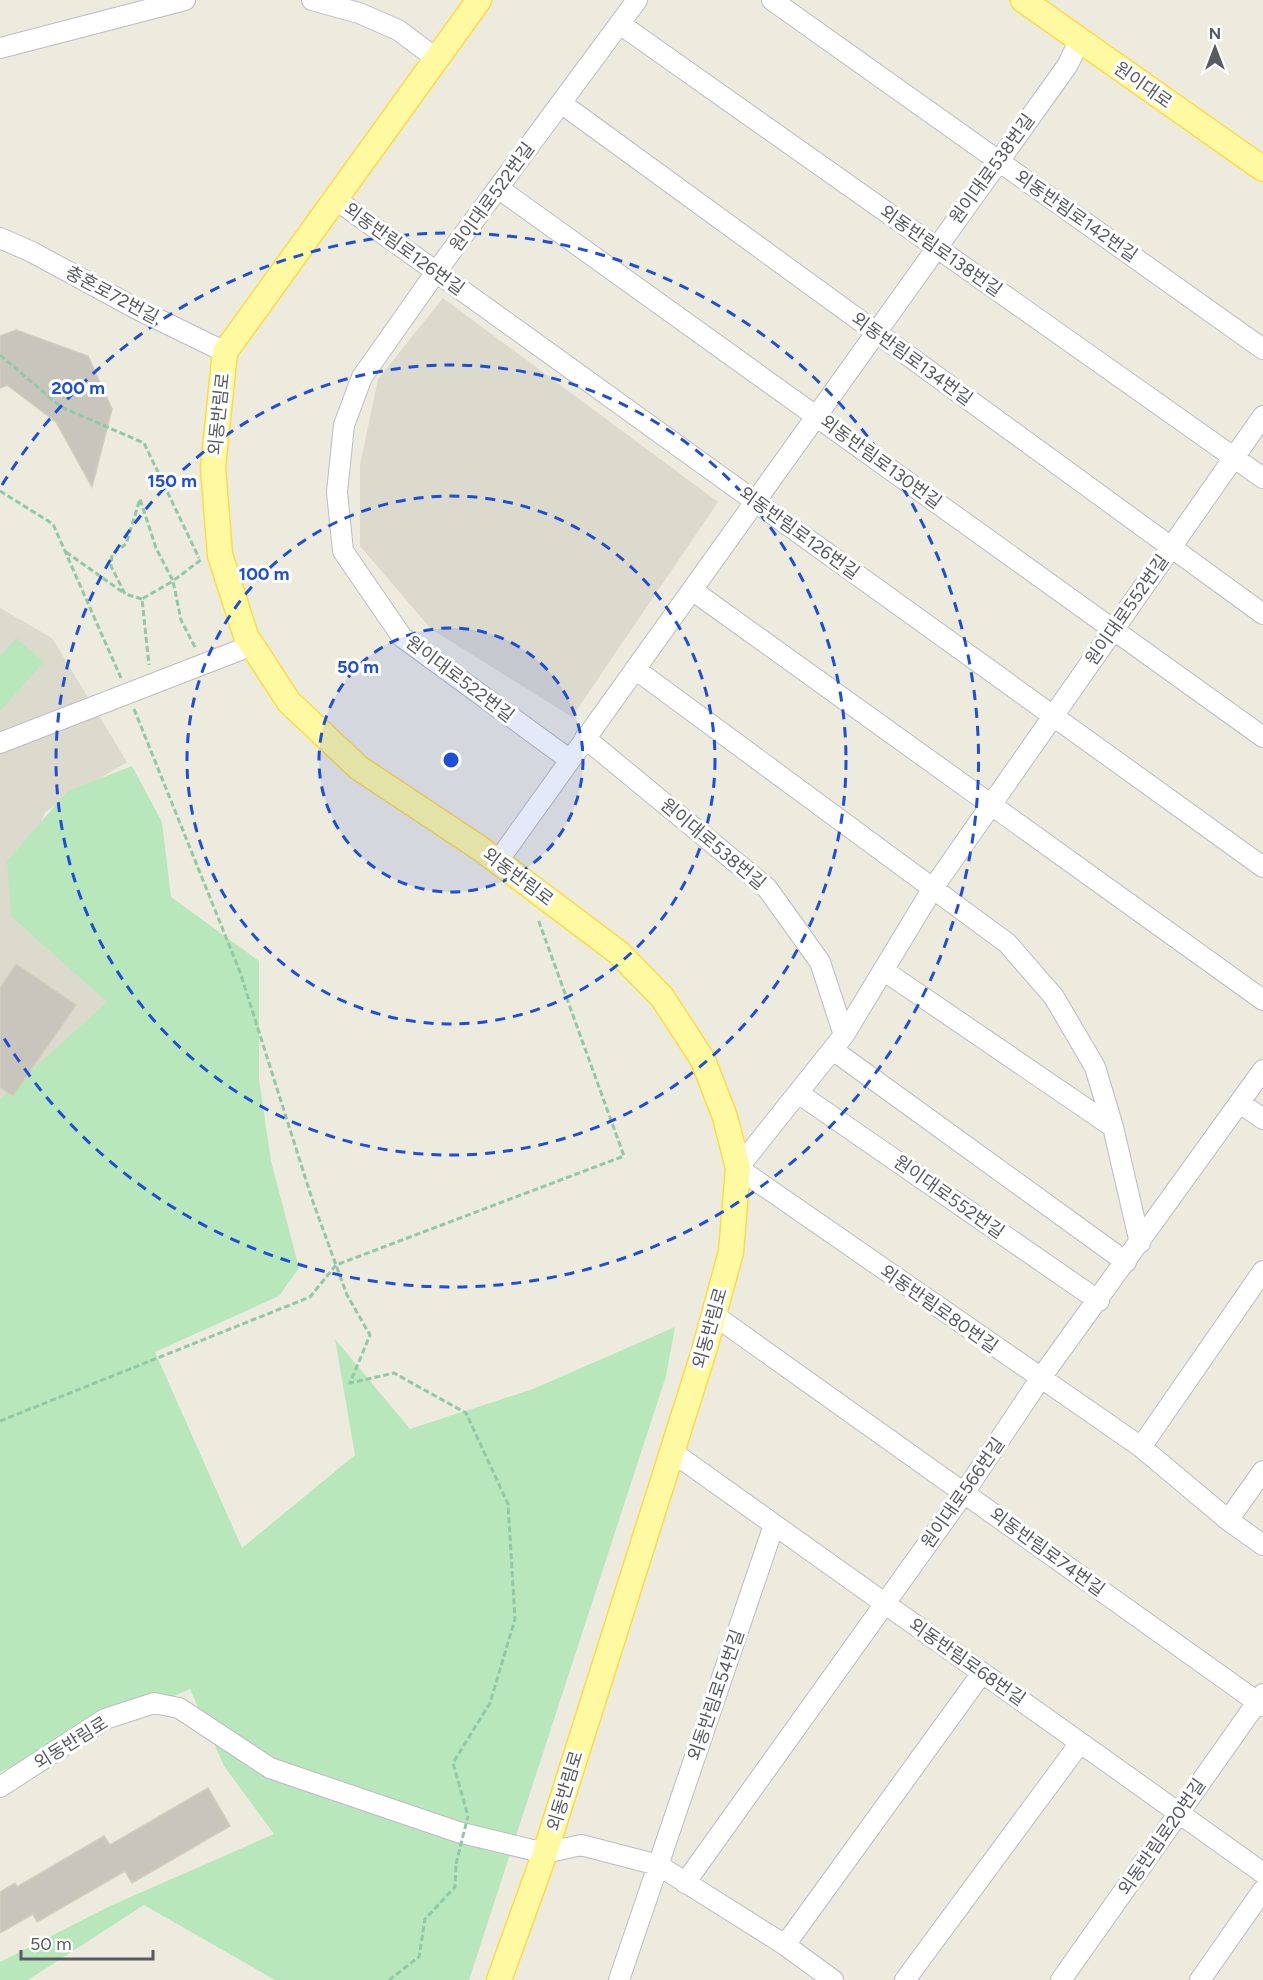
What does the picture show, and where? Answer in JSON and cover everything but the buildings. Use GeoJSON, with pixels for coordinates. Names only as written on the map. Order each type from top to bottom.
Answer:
{"type":"FeatureCollection","features":[{"type":"Feature","properties":{"kind":"main road","name":"외동반림로"},"geometry":{"type":"LineString","coordinates":[[479,0],[225,352],[213,467],[220,555],[246,636],[289,702],[358,768],[498,861],[619,953],[662,997],[703,1060],[725,1117],[738,1168],[731,1252],[714,1315],[546,1854],[499,1980]]}},
{"type":"Feature","properties":{"kind":"main road","name":"원이대로"},"geometry":{"type":"LineString","coordinates":[[1023,0],[1263,169]]}},
{"type":"Feature","properties":{"kind":"street"},"geometry":{"type":"LineString","coordinates":[[0,48],[185,0]]}},
{"type":"Feature","properties":{"kind":"street"},"geometry":{"type":"LineString","coordinates":[[312,0],[359,13],[398,30],[436,59]]}},
{"type":"Feature","properties":{"kind":"street","name":"원이대로522번길"},"geometry":{"type":"LineString","coordinates":[[570,760],[402,637],[343,551],[337,492],[344,425],[362,377],[436,272],[637,0]]}},
{"type":"Feature","properties":{"kind":"street","name":"외동반림로142번길"},"geometry":{"type":"LineString","coordinates":[[772,0],[1263,349]]}},
{"type":"Feature","properties":{"kind":"street","name":"외동반림로138번길"},"geometry":{"type":"LineString","coordinates":[[620,24],[1263,478]]}},
{"type":"Feature","properties":{"kind":"street","name":"원이대로538번길"},"geometry":{"type":"LineString","coordinates":[[498,861],[1067,66],[1080,40]]}},
{"type":"Feature","properties":{"kind":"street","name":"외동반림로134번길"},"geometry":{"type":"LineString","coordinates":[[561,103],[1263,614]]}},
{"type":"Feature","properties":{"kind":"street","name":"외동반림로130번길"},"geometry":{"type":"LineString","coordinates":[[498,188],[1263,737]]}},
{"type":"Feature","properties":{"kind":"street","name":"외동반림로126번길"},"geometry":{"type":"LineString","coordinates":[[335,199],[1263,867]]}},
{"type":"Feature","properties":{"kind":"street","name":"충혼로72번길"},"geometry":{"type":"LineString","coordinates":[[0,238],[33,252],[135,308],[225,352]]}},
{"type":"Feature","properties":{"kind":"street","name":"원이대로552번길"},"geometry":{"type":"LineString","coordinates":[[738,1168],[839,1042],[933,888],[1263,416]]}},
{"type":"Feature","properties":{"kind":"street"},"geometry":{"type":"LineString","coordinates":[[692,590],[1263,1000]]}},
{"type":"Feature","properties":{"kind":"street"},"geometry":{"type":"LineString","coordinates":[[0,743],[240,650]]}},
{"type":"Feature","properties":{"kind":"street"},"geometry":{"type":"LineString","coordinates":[[635,669],[1007,944],[1054,997],[1095,1067],[1113,1127],[1140,1243]]}},
{"type":"Feature","properties":{"kind":"street","name":"원이대로538번길"},"geometry":{"type":"LineString","coordinates":[[585,738],[767,888],[819,962],[839,1042]]}},
{"type":"Feature","properties":{"kind":"street"},"geometry":{"type":"LineString","coordinates":[[883,970],[1113,1127]]}},
{"type":"Feature","properties":{"kind":"street"},"geometry":{"type":"LineString","coordinates":[[839,1042],[1126,1262]]}},
{"type":"Feature","properties":{"kind":"street","name":"원이대로566번길"},"geometry":{"type":"LineString","coordinates":[[685,1883],[964,1493],[1040,1379],[1263,1070]]}},
{"type":"Feature","properties":{"kind":"street","name":"원이대로552번길"},"geometry":{"type":"LineString","coordinates":[[798,1093],[1099,1300]]}},
{"type":"Feature","properties":{"kind":"street"},"geometry":{"type":"LineString","coordinates":[[1240,1103],[1263,1119]]}},
{"type":"Feature","properties":{"kind":"street","name":"외동반림로80번길"},"geometry":{"type":"LineString","coordinates":[[738,1168],[1141,1447],[1228,1520],[1263,1545]]}},
{"type":"Feature","properties":{"kind":"street"},"geometry":{"type":"LineString","coordinates":[[1141,1447],[1263,1271]]}},
{"type":"Feature","properties":{"kind":"street","name":"외동반림로74번길"},"geometry":{"type":"LineString","coordinates":[[714,1315],[1261,1701]]}},
{"type":"Feature","properties":{"kind":"street","name":"외동반림로68번길"},"geometry":{"type":"LineString","coordinates":[[670,1451],[1263,1873]]}},
{"type":"Feature","properties":{"kind":"street"},"geometry":{"type":"LineString","coordinates":[[1228,1520],[1263,1471]]}},
{"type":"Feature","properties":{"kind":"street","name":"외동반림로54번길"},"geometry":{"type":"LineString","coordinates":[[626,1977],[658,1865],[774,1525]]}},
{"type":"Feature","properties":{"kind":"street"},"geometry":{"type":"LineString","coordinates":[[785,1945],[982,1673]]}},
{"type":"Feature","properties":{"kind":"street","name":"외동반림로20번길"},"geometry":{"type":"LineString","coordinates":[[1061,1980],[1261,1701]]}},
{"type":"Feature","properties":{"kind":"street","name":"외동반림로"},"geometry":{"type":"LineString","coordinates":[[0,1788],[105,1719],[154,1703],[179,1708],[270,1768],[458,1832],[546,1854]]}},
{"type":"Feature","properties":{"kind":"street"},"geometry":{"type":"LineString","coordinates":[[905,1980],[1080,1743]]}},
{"type":"Feature","properties":{"kind":"street"},"geometry":{"type":"LineString","coordinates":[[546,1854],[581,1845],[658,1865],[785,1945],[833,1980]]}},
{"type":"Feature","properties":{"kind":"street"},"geometry":{"type":"LineString","coordinates":[[1200,1980],[1263,1890]]}},
{"type":"Feature","properties":{"kind":"path"},"geometry":{"type":"LineString","coordinates":[[0,355],[61,407],[144,442],[200,560],[142,599],[125,594],[64,551]]}},
{"type":"Feature","properties":{"kind":"path"},"geometry":{"type":"LineString","coordinates":[[0,491],[53,524],[128,694],[240,972],[336,1265],[347,1295],[370,1335],[350,1383],[394,1373],[466,1413],[508,1504],[515,1619],[490,1703],[453,1763],[468,1816],[456,1864],[454,1887],[425,1919],[419,1957],[389,1980]]}},
{"type":"Feature","properties":{"kind":"path"},"geometry":{"type":"LineString","coordinates":[[125,594],[111,566],[112,554],[126,544],[140,499],[156,548],[173,580],[181,620],[204,665]]}},
{"type":"Feature","properties":{"kind":"path"},"geometry":{"type":"LineString","coordinates":[[142,599],[143,632],[152,685]]}},
{"type":"Feature","properties":{"kind":"path"},"geometry":{"type":"LineString","coordinates":[[0,1421],[310,1297],[336,1265],[624,1156],[538,917],[548,899]]}},
{"type":"Feature","properties":{"kind":"shaded area"},"geometry":{"type":"Polygon","coordinates":[[[443,298],[718,502],[572,717],[431,629],[360,546],[360,465],[378,379],[443,298]]]}},
{"type":"Feature","properties":{"kind":"shaded area"},"geometry":{"type":"Polygon","coordinates":[[[0,608],[52,638],[127,762],[45,812],[15,888],[128,1008],[0,1119],[0,608]]]}},
{"type":"Feature","properties":{"kind":"green space"},"geometry":{"type":"Polygon","coordinates":[[[16,638],[44,662],[0,711],[0,656],[16,638]]]}},
{"type":"Feature","properties":{"kind":"green space"},"geometry":{"type":"Polygon","coordinates":[[[132,766],[162,822],[171,897],[259,961],[259,1079],[271,1161],[299,1268],[279,1296],[155,1352],[242,1548],[355,1455],[335,1339],[410,1429],[533,1389],[675,1327],[666,1376],[469,1980],[275,1980],[144,1905],[28,1980],[0,1980],[0,1962],[110,1906],[274,1834],[224,1766],[190,1689],[0,1772],[0,1099],[107,1002],[11,916],[7,861],[68,791],[132,766]]]}}]}
